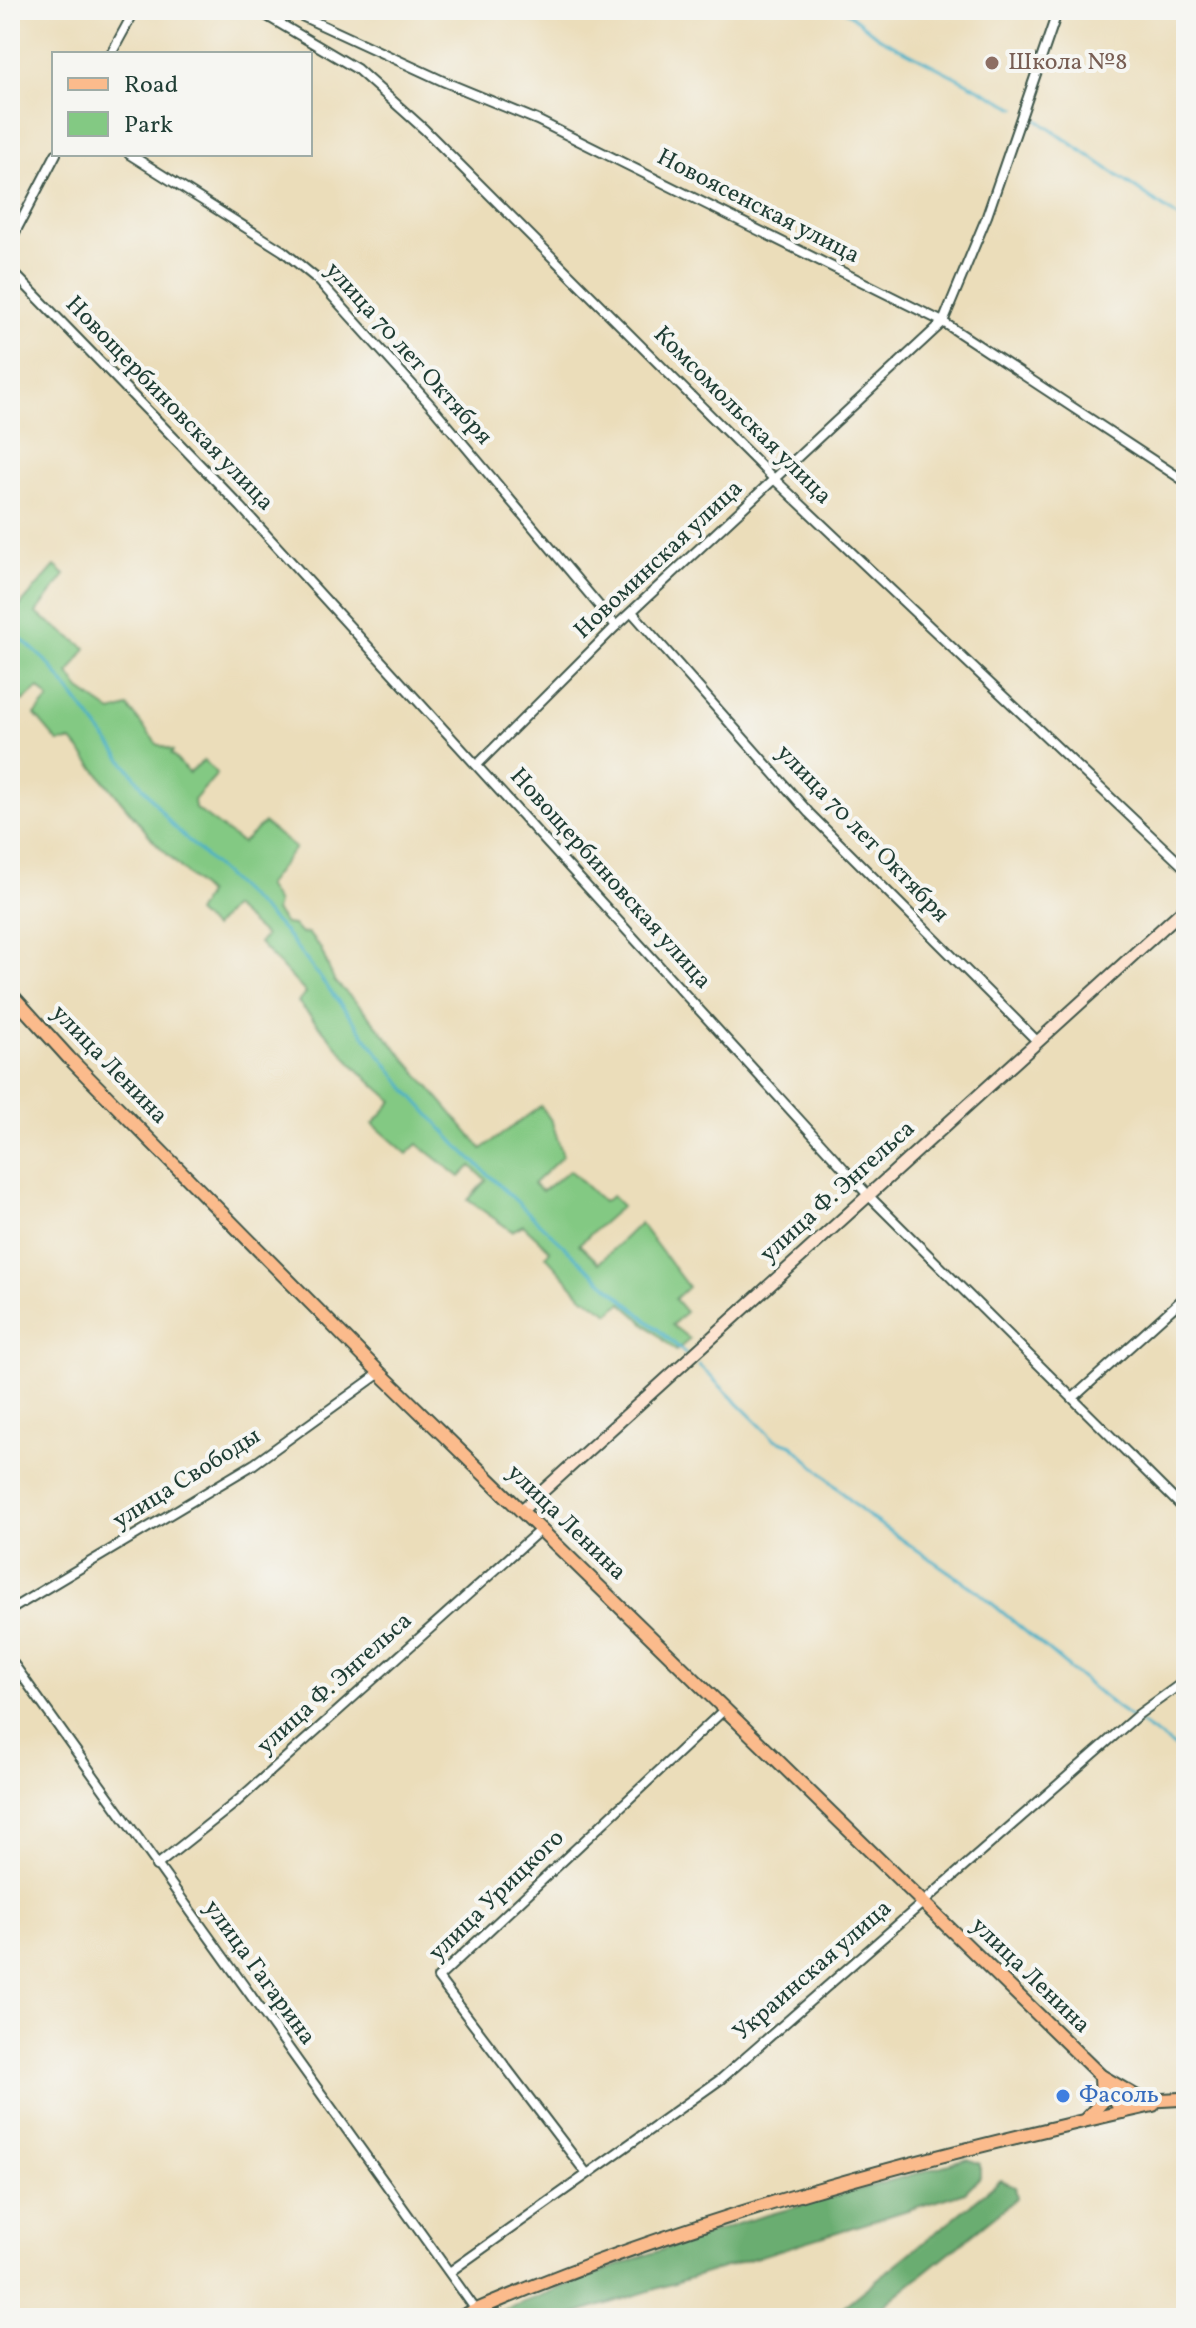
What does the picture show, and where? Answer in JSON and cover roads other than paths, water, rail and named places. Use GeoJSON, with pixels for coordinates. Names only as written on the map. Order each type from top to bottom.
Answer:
{"type":"FeatureCollection","features":[{"type":"Feature","properties":{"kind":"main road","name":"улица Ф. Энгельса"},"geometry":{"type":"LineString","coordinates":[[521,1511],[1186,907]]}},
{"type":"Feature","properties":{"kind":"main road","name":"улица Ленина"},"geometry":{"type":"LineString","coordinates":[[10,993],[80,1069],[380,1373],[1101,2076]]}},
{"type":"Feature","properties":{"kind":"main road"},"geometry":{"type":"LineString","coordinates":[[1101,2076],[1144,2101],[1183,2098]]}},
{"type":"Feature","properties":{"kind":"main road"},"geometry":{"type":"LineString","coordinates":[[1101,2076],[1122,2112]]}},
{"type":"Feature","properties":{"kind":"main road"},"geometry":{"type":"LineString","coordinates":[[1074,2124],[1098,2110],[1103,2092],[1101,2076]]}},
{"type":"Feature","properties":{"kind":"main road"},"geometry":{"type":"LineString","coordinates":[[458,2318],[723,2217],[1183,2098]]}},
{"type":"Feature","properties":{"kind":"street"},"geometry":{"type":"LineString","coordinates":[[112,52],[135,10]]}},
{"type":"Feature","properties":{"kind":"street","name":"Комсомольская улица"},"geometry":{"type":"LineString","coordinates":[[257,10],[357,69],[424,129],[774,479],[1186,869]]}},
{"type":"Feature","properties":{"kind":"street","name":"Новоясенская улица"},"geometry":{"type":"LineString","coordinates":[[289,10],[445,82],[537,120],[943,322],[1186,482]]}},
{"type":"Feature","properties":{"kind":"street","name":"Новоминская улица"},"geometry":{"type":"LineString","coordinates":[[478,764],[616,626],[943,322],[987,216],[1058,10]]}},
{"type":"Feature","properties":{"kind":"street"},"geometry":{"type":"LineString","coordinates":[[10,242],[55,156]]}},
{"type":"Feature","properties":{"kind":"street","name":"улица 70 лет Октября"},"geometry":{"type":"LineString","coordinates":[[132,156],[283,251],[317,279],[387,355],[616,626]]}},
{"type":"Feature","properties":{"kind":"street","name":"Новощербиновская улица"},"geometry":{"type":"LineString","coordinates":[[10,269],[241,507],[868,1195],[1186,1511]]}},
{"type":"Feature","properties":{"kind":"street","name":"улица 70 лет Октября"},"geometry":{"type":"LineString","coordinates":[[632,612],[809,813],[1038,1042]]}},
{"type":"Feature","properties":{"kind":"street"},"geometry":{"type":"LineString","coordinates":[[1073,1398],[1186,1296]]}},
{"type":"Feature","properties":{"kind":"street","name":"улица Свободы"},"geometry":{"type":"LineString","coordinates":[[10,1610],[254,1464],[380,1373]]}},
{"type":"Feature","properties":{"kind":"street","name":"улица Ф. Энгельса"},"geometry":{"type":"LineString","coordinates":[[156,1866],[234,1804],[540,1530]]}},
{"type":"Feature","properties":{"kind":"street","name":"улица Гагарина"},"geometry":{"type":"LineString","coordinates":[[10,1659],[476,2310]]}},
{"type":"Feature","properties":{"kind":"street","name":"Украинская улица"},"geometry":{"type":"LineString","coordinates":[[451,2271],[721,2079],[1139,1714],[1186,1680]]}},
{"type":"Feature","properties":{"kind":"street","name":"улица Урицкого"},"geometry":{"type":"LineString","coordinates":[[587,2174],[438,1978],[726,1708]]}},
{"type":"Feature","properties":{"kind":"waterway"},"geometry":{"type":"LineString","coordinates":[[844,10],[878,37],[1016,108]]}},
{"type":"Feature","properties":{"kind":"waterway"},"geometry":{"type":"LineString","coordinates":[[1033,117],[1186,223]]}},
{"type":"Feature","properties":{"kind":"waterway"},"geometry":{"type":"LineString","coordinates":[[10,628],[49,664],[172,825],[283,930],[407,1090],[457,1145],[586,1267],[686,1354]]}},
{"type":"Feature","properties":{"kind":"waterway"},"geometry":{"type":"LineString","coordinates":[[699,1365],[774,1439],[792,1445],[865,1514],[977,1591],[1116,1707],[1186,1755]]}},
{"type":"Feature","properties":{"kind":"place","name":"Школа №8"},"geometry":{"type":"Point","coordinates":[992,63]}},
{"type":"Feature","properties":{"kind":"place","name":"Фасоль"},"geometry":{"type":"Point","coordinates":[1063,2096]}}]}
